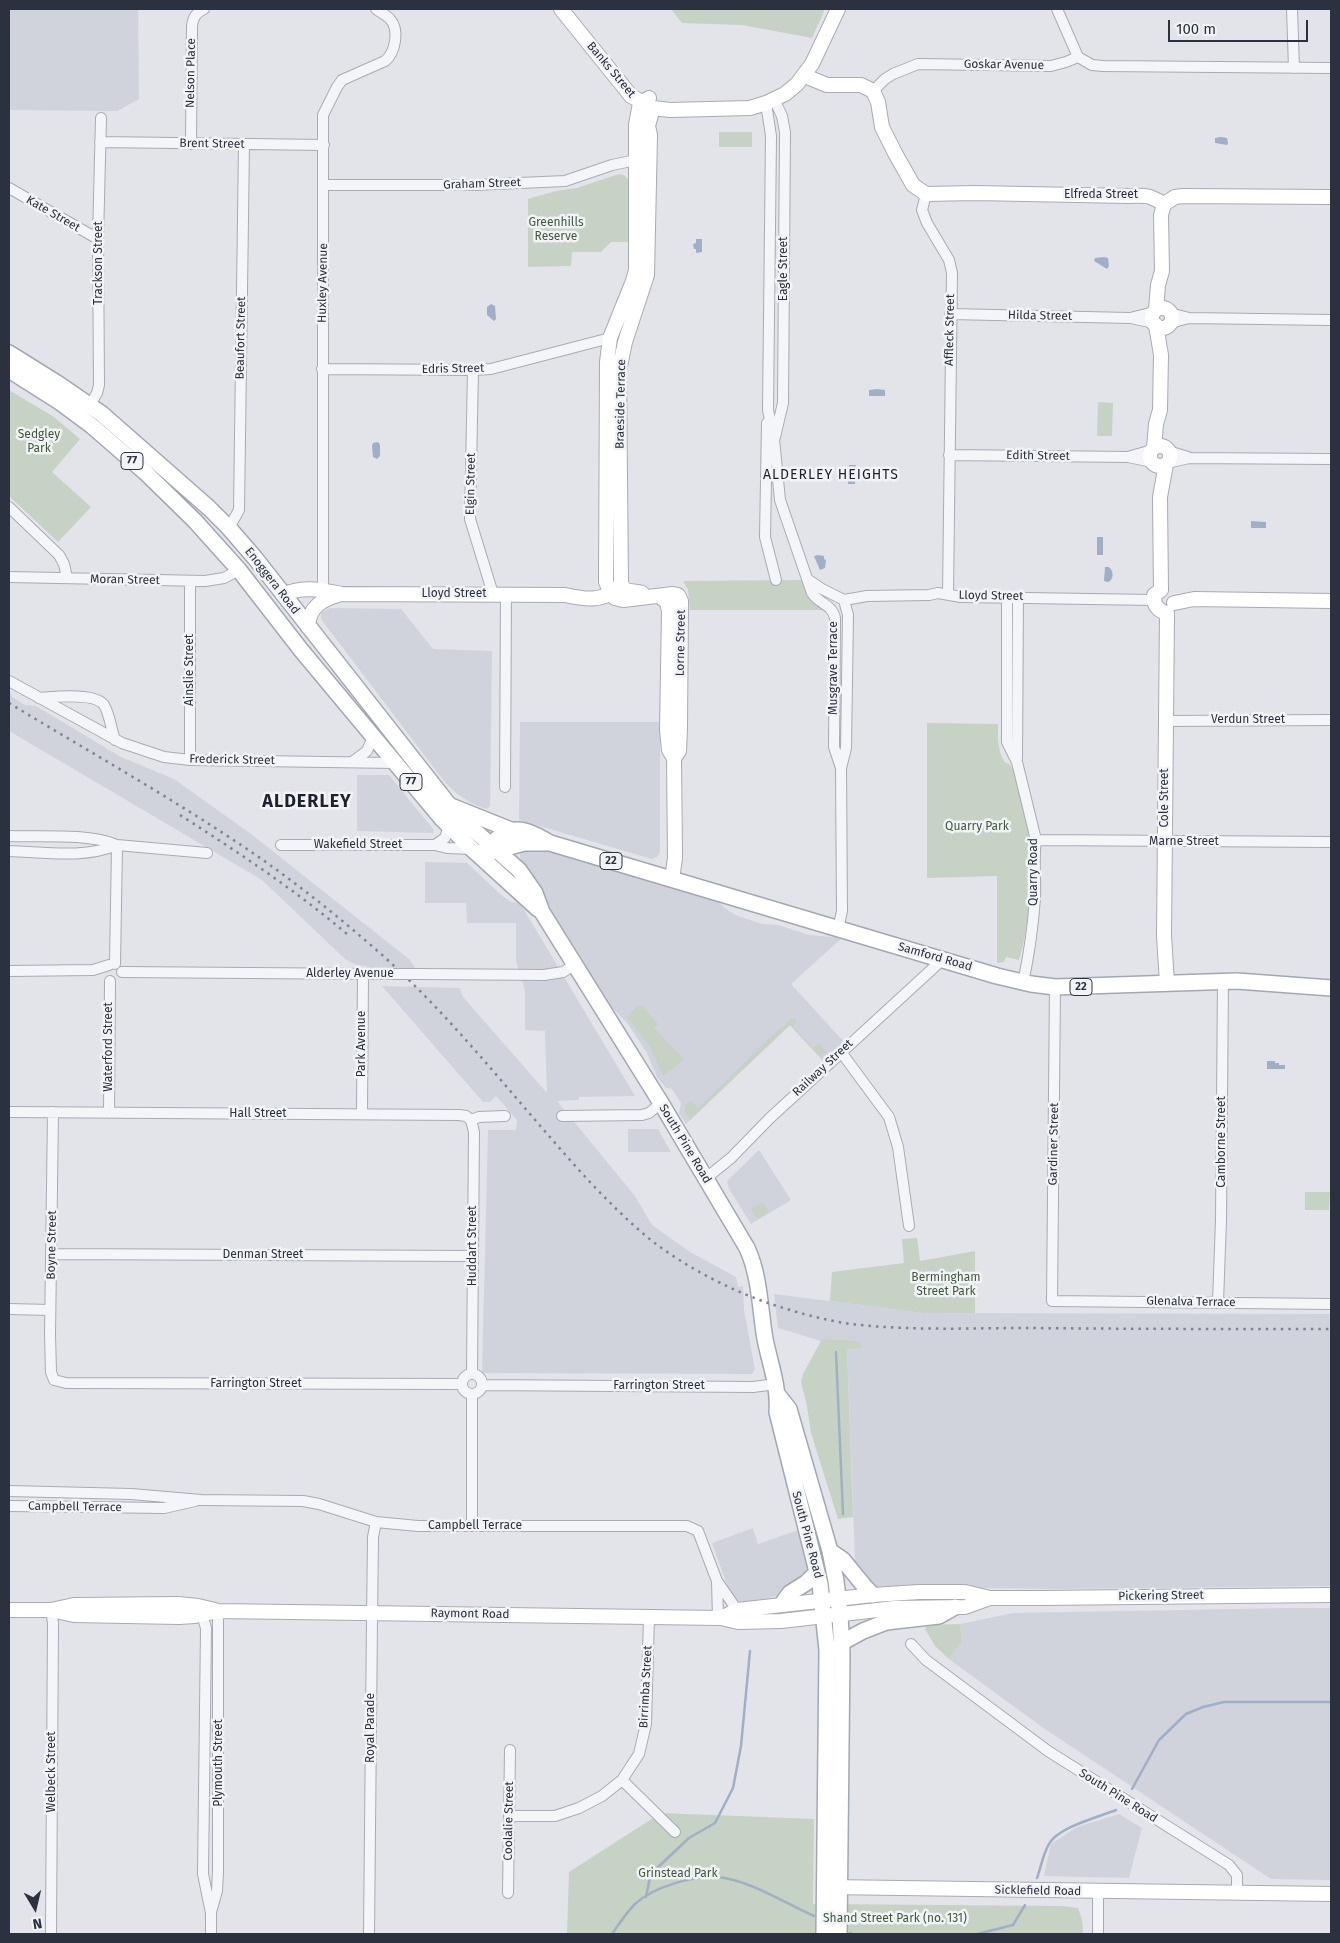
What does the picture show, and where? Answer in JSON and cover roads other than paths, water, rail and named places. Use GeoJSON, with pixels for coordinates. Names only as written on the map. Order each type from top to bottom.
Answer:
{"type":"FeatureCollection","features":[{"type":"Feature","properties":{"kind":"main road","name":"Enoggera Road"},"geometry":{"type":"LineString","coordinates":[[9,353],[90,405],[229,528],[255,558],[429,782],[464,822],[499,837]]}},
{"type":"Feature","properties":{"kind":"main road","name":"Enoggera Road"},"geometry":{"type":"LineString","coordinates":[[9,370],[61,403],[104,436],[170,497],[239,570],[301,650],[374,738],[449,826],[478,854]]}},
{"type":"Feature","properties":{"kind":"main road"},"geometry":{"type":"LineString","coordinates":[[239,570],[255,558]]}},
{"type":"Feature","properties":{"kind":"main road"},"geometry":{"type":"LineString","coordinates":[[276,616],[287,600]]}},
{"type":"Feature","properties":{"kind":"main road"},"geometry":{"type":"LineString","coordinates":[[451,806],[499,837]]}},
{"type":"Feature","properties":{"kind":"main road","name":"Samford Road"},"geometry":{"type":"LineString","coordinates":[[478,854],[488,854],[499,837],[519,830],[537,835],[550,843],[1023,983],[1055,987],[1223,982],[1331,988]]}},
{"type":"Feature","properties":{"kind":"main road","name":"Samford Road"},"geometry":{"type":"LineString","coordinates":[[499,837],[525,843],[550,843]]}},
{"type":"Feature","properties":{"kind":"main road","name":"South Pine Road"},"geometry":{"type":"LineString","coordinates":[[499,837],[511,861],[531,886],[542,912],[661,1103],[750,1253],[765,1339],[777,1390],[777,1412],[817,1572],[824,1616]]}},
{"type":"Feature","properties":{"kind":"main road","name":"South Pine Road"},"geometry":{"type":"LineString","coordinates":[[478,854],[542,912]]}},
{"type":"Feature","properties":{"kind":"main road","name":"South Pine Road"},"geometry":{"type":"LineString","coordinates":[[777,1390],[789,1409],[830,1551],[840,1614]]}},
{"type":"Feature","properties":{"kind":"main road"},"geometry":{"type":"LineString","coordinates":[[830,1551],[843,1560],[864,1587],[873,1595]]}},
{"type":"Feature","properties":{"kind":"main road"},"geometry":{"type":"LineString","coordinates":[[782,1604],[790,1593],[806,1583],[817,1572]]}},
{"type":"Feature","properties":{"kind":"main road"},"geometry":{"type":"LineString","coordinates":[[842,1643],[863,1631],[886,1622],[939,1616],[955,1607]]}},
{"type":"Feature","properties":{"kind":"main road"},"geometry":{"type":"LineString","coordinates":[[824,1934],[832,1887],[842,1643],[840,1614]]}},
{"type":"Feature","properties":{"kind":"main road"},"geometry":{"type":"LineString","coordinates":[[824,1616],[832,1887],[839,1934]]}},
{"type":"Feature","properties":{"kind":"street","name":"Nelson Place"},"geometry":{"type":"LineString","coordinates":[[190,144],[192,26],[197,13],[204,9]]}},
{"type":"Feature","properties":{"kind":"street","name":"Huxley Avenue"},"geometry":{"type":"LineString","coordinates":[[323,596],[323,115],[336,87],[342,80],[390,57],[395,41],[394,26],[390,19],[376,9]]}},
{"type":"Feature","properties":{"kind":"street","name":"Banks Street"},"geometry":{"type":"LineString","coordinates":[[561,9],[623,87],[647,103]]}},
{"type":"Feature","properties":{"kind":"street","name":"Banks Street"},"geometry":{"type":"LineString","coordinates":[[572,9],[628,83],[647,103]]}},
{"type":"Feature","properties":{"kind":"street"},"geometry":{"type":"LineString","coordinates":[[647,103],[670,110],[738,109],[770,101],[792,88],[804,76],[812,64],[838,9]]}},
{"type":"Feature","properties":{"kind":"street"},"geometry":{"type":"LineString","coordinates":[[1057,9],[1078,56],[1092,65],[1331,68]]}},
{"type":"Feature","properties":{"kind":"street"},"geometry":{"type":"LineString","coordinates":[[1292,9],[1294,68]]}},
{"type":"Feature","properties":{"kind":"street","name":"Goskar Avenue"},"geometry":{"type":"LineString","coordinates":[[873,91],[893,74],[918,64],[1051,66],[1078,56]]}},
{"type":"Feature","properties":{"kind":"street"},"geometry":{"type":"LineString","coordinates":[[804,76],[827,84],[861,86],[873,91],[878,102],[882,127],[895,153],[913,185],[926,194]]}},
{"type":"Feature","properties":{"kind":"street","name":"Eagle Street"},"geometry":{"type":"LineString","coordinates":[[770,101],[768,410],[765,464],[765,536],[776,580]]}},
{"type":"Feature","properties":{"kind":"street","name":"Eagle Street"},"geometry":{"type":"LineString","coordinates":[[770,101],[782,116],[784,136],[783,404],[774,440]]}},
{"type":"Feature","properties":{"kind":"street","name":"Braeside Terrace"},"geometry":{"type":"LineString","coordinates":[[619,592],[620,370],[624,342],[647,275],[643,139],[636,126],[647,103]]}},
{"type":"Feature","properties":{"kind":"street","name":"Trackson Street"},"geometry":{"type":"LineString","coordinates":[[90,405],[96,397],[99,385],[98,239],[100,118]]}},
{"type":"Feature","properties":{"kind":"street"},"geometry":{"type":"LineString","coordinates":[[771,136],[774,132],[779,131],[784,136]]}},
{"type":"Feature","properties":{"kind":"street","name":"Braeside Terrace"},"geometry":{"type":"LineString","coordinates":[[619,592],[607,362],[610,338],[636,270],[636,160],[643,139]]}},
{"type":"Feature","properties":{"kind":"street","name":"Brent Street"},"geometry":{"type":"LineString","coordinates":[[100,142],[324,145]]}},
{"type":"Feature","properties":{"kind":"street","name":"Beaufort Street"},"geometry":{"type":"LineString","coordinates":[[229,528],[239,510],[244,145]]}},
{"type":"Feature","properties":{"kind":"street","name":"Graham Street"},"geometry":{"type":"LineString","coordinates":[[324,184],[475,185],[565,181],[612,165],[636,160]]}},
{"type":"Feature","properties":{"kind":"street","name":"Kate Street"},"geometry":{"type":"LineString","coordinates":[[9,188],[98,239]]}},
{"type":"Feature","properties":{"kind":"street","name":"Elfreda Street"},"geometry":{"type":"LineString","coordinates":[[926,194],[1129,196],[1142,194],[1164,204]]}},
{"type":"Feature","properties":{"kind":"street","name":"Affleck Street"},"geometry":{"type":"LineString","coordinates":[[926,194],[922,210],[927,223],[950,260],[952,273],[948,593]]}},
{"type":"Feature","properties":{"kind":"street"},"geometry":{"type":"LineString","coordinates":[[1331,197],[1183,196],[1175,197],[1164,204],[1162,216],[1162,318],[1165,346],[1161,355],[1160,410],[1156,424],[1160,456],[1157,595],[1168,592],[1170,608],[1194,599],[1331,601]]}},
{"type":"Feature","properties":{"kind":"street","name":"Hilda Street"},"geometry":{"type":"LineString","coordinates":[[950,314],[1130,318],[1136,321],[1162,318],[1331,320]]}},
{"type":"Feature","properties":{"kind":"street","name":"Edris Street"},"geometry":{"type":"LineString","coordinates":[[322,369],[473,370],[492,368],[610,338]]}},
{"type":"Feature","properties":{"kind":"street","name":"Elgin Street"},"geometry":{"type":"LineString","coordinates":[[473,370],[470,519],[499,594],[505,787]]}},
{"type":"Feature","properties":{"kind":"street","name":"Eagle Street"},"geometry":{"type":"LineString","coordinates":[[768,410],[774,440],[780,500],[806,578]]}},
{"type":"Feature","properties":{"kind":"street","name":"Edith Street"},"geometry":{"type":"LineString","coordinates":[[949,455],[1128,457],[1181,454],[1189,458],[1331,459]]}},
{"type":"Feature","properties":{"kind":"street"},"geometry":{"type":"LineString","coordinates":[[9,507],[59,555],[64,564],[67,578]]}},
{"type":"Feature","properties":{"kind":"street","name":"Moran Street"},"geometry":{"type":"LineString","coordinates":[[9,577],[190,581],[218,580],[239,570]]}},
{"type":"Feature","properties":{"kind":"street"},"geometry":{"type":"LineString","coordinates":[[806,578],[822,589],[844,600]]}},
{"type":"Feature","properties":{"kind":"street","name":"Musgrave Terrace"},"geometry":{"type":"LineString","coordinates":[[806,578],[813,596],[830,607],[835,618],[834,747],[841,768]]}},
{"type":"Feature","properties":{"kind":"street","name":"Ainslie Street"},"geometry":{"type":"LineString","coordinates":[[190,581],[190,760]]}},
{"type":"Feature","properties":{"kind":"street","name":"Lloyd Street"},"geometry":{"type":"LineString","coordinates":[[287,600],[298,590],[323,596],[342,594],[499,594],[565,595],[592,599],[602,598],[619,592]]}},
{"type":"Feature","properties":{"kind":"street","name":"Lorne Street"},"geometry":{"type":"LineString","coordinates":[[619,592],[638,592],[653,596],[676,595],[681,600],[679,750],[674,758],[676,858],[672,879]]}},
{"type":"Feature","properties":{"kind":"street","name":"Lloyd Street"},"geometry":{"type":"LineString","coordinates":[[844,600],[862,597],[948,593],[960,597],[1157,595]]}},
{"type":"Feature","properties":{"kind":"street"},"geometry":{"type":"LineString","coordinates":[[308,626],[311,611],[323,596]]}},
{"type":"Feature","properties":{"kind":"street","name":"Quarry Road"},"geometry":{"type":"LineString","coordinates":[[1007,597],[1007,742],[1016,762],[1036,840],[1034,852],[1035,897],[1029,953],[1023,983]]}},
{"type":"Feature","properties":{"kind":"street","name":"Quarry Road"},"geometry":{"type":"LineString","coordinates":[[1016,762],[1018,597]]}},
{"type":"Feature","properties":{"kind":"street","name":"Musgrave Terrace"},"geometry":{"type":"LineString","coordinates":[[838,929],[842,911],[841,768],[846,748],[848,615],[844,600]]}},
{"type":"Feature","properties":{"kind":"street","name":"Cole Street"},"geometry":{"type":"LineString","coordinates":[[1167,983],[1164,936],[1165,721],[1170,608]]}},
{"type":"Feature","properties":{"kind":"street","name":"Frederick Street"},"geometry":{"type":"LineString","coordinates":[[9,681],[115,740],[155,754],[190,760],[396,763]]}},
{"type":"Feature","properties":{"kind":"street"},"geometry":{"type":"LineString","coordinates":[[38,698],[88,697],[100,701],[106,708],[115,740]]}},
{"type":"Feature","properties":{"kind":"street","name":"Verdun Street"},"geometry":{"type":"LineString","coordinates":[[1165,721],[1331,720]]}},
{"type":"Feature","properties":{"kind":"street"},"geometry":{"type":"LineString","coordinates":[[352,762],[367,751],[374,738]]}},
{"type":"Feature","properties":{"kind":"street"},"geometry":{"type":"LineString","coordinates":[[435,845],[445,838],[449,826]]}},
{"type":"Feature","properties":{"kind":"street"},"geometry":{"type":"LineString","coordinates":[[9,836],[89,838],[106,841],[116,846]]}},
{"type":"Feature","properties":{"kind":"street","name":"Marne Street"},"geometry":{"type":"LineString","coordinates":[[1036,840],[1331,842]]}},
{"type":"Feature","properties":{"kind":"street","name":"Wakefield Street"},"geometry":{"type":"LineString","coordinates":[[281,846],[435,845],[478,854]]}},
{"type":"Feature","properties":{"kind":"street"},"geometry":{"type":"LineString","coordinates":[[109,980],[105,971],[112,964],[116,846]]}},
{"type":"Feature","properties":{"kind":"street"},"geometry":{"type":"LineString","coordinates":[[9,851],[86,853],[116,846],[165,848],[206,853]]}},
{"type":"Feature","properties":{"kind":"street","name":"Railway Street"},"geometry":{"type":"LineString","coordinates":[[706,1179],[731,1158],[770,1118],[942,960]]}},
{"type":"Feature","properties":{"kind":"street"},"geometry":{"type":"LineString","coordinates":[[9,971],[96,970],[112,964],[120,967],[122,972],[121,977],[117,981],[78,971]]}},
{"type":"Feature","properties":{"kind":"street","name":"Alderley Avenue"},"geometry":{"type":"LineString","coordinates":[[122,972],[549,975],[563,972],[574,964]]}},
{"type":"Feature","properties":{"kind":"street","name":"Park Avenue"},"geometry":{"type":"LineString","coordinates":[[362,1114],[363,974]]}},
{"type":"Feature","properties":{"kind":"street","name":"Waterford Street"},"geometry":{"type":"LineString","coordinates":[[109,980],[109,1113]]}},
{"type":"Feature","properties":{"kind":"street","name":"Camborne Street"},"geometry":{"type":"LineString","coordinates":[[1218,1302],[1221,1220],[1223,982]]}},
{"type":"Feature","properties":{"kind":"street","name":"Gardiner Street"},"geometry":{"type":"LineString","coordinates":[[1052,1300],[1055,987]]}},
{"type":"Feature","properties":{"kind":"street"},"geometry":{"type":"LineString","coordinates":[[841,1052],[889,1116],[898,1147],[909,1226]]}},
{"type":"Feature","properties":{"kind":"street"},"geometry":{"type":"LineString","coordinates":[[562,1116],[642,1115],[649,1113],[661,1103]]}},
{"type":"Feature","properties":{"kind":"street","name":"Hall Street"},"geometry":{"type":"LineString","coordinates":[[9,1112],[459,1115],[471,1120],[479,1117],[505,1116]]}},
{"type":"Feature","properties":{"kind":"street","name":"Boyne Street"},"geometry":{"type":"LineString","coordinates":[[52,1377],[50,1310],[53,1112]]}},
{"type":"Feature","properties":{"kind":"street","name":"Huddart Street"},"geometry":{"type":"LineString","coordinates":[[471,1120],[474,1132],[472,1374]]}},
{"type":"Feature","properties":{"kind":"street","name":"Denman Street"},"geometry":{"type":"LineString","coordinates":[[52,1254],[473,1256]]}},
{"type":"Feature","properties":{"kind":"street","name":"Glenalva Terrace"},"geometry":{"type":"LineString","coordinates":[[1052,1300],[1331,1304]]}},
{"type":"Feature","properties":{"kind":"street"},"geometry":{"type":"LineString","coordinates":[[9,1310],[50,1310]]}},
{"type":"Feature","properties":{"kind":"street"},"geometry":{"type":"LineString","coordinates":[[472,1374],[480,1377],[482,1385],[479,1391],[472,1394],[465,1391],[462,1384],[465,1377],[472,1374]]}},
{"type":"Feature","properties":{"kind":"street","name":"Farrington Street"},"geometry":{"type":"LineString","coordinates":[[52,1377],[58,1382],[66,1383],[462,1384]]}},
{"type":"Feature","properties":{"kind":"street","name":"Farrington Street"},"geometry":{"type":"LineString","coordinates":[[482,1385],[753,1387],[777,1390]]}},
{"type":"Feature","properties":{"kind":"street"},"geometry":{"type":"LineString","coordinates":[[472,1394],[472,1526]]}},
{"type":"Feature","properties":{"kind":"street","name":"Campbell Terrace"},"geometry":{"type":"LineString","coordinates":[[9,1491],[131,1494],[201,1500],[303,1501],[319,1504],[376,1522],[418,1526],[676,1526],[693,1528],[698,1531],[702,1539],[717,1581],[737,1610]]}},
{"type":"Feature","properties":{"kind":"street","name":"Campbell Terrace"},"geometry":{"type":"LineString","coordinates":[[9,1506],[164,1508],[201,1500]]}},
{"type":"Feature","properties":{"kind":"street","name":"Royal Parade"},"geometry":{"type":"LineString","coordinates":[[369,1934],[373,1538],[376,1522]]}},
{"type":"Feature","properties":{"kind":"street","name":"Campbell Terrace"},"geometry":{"type":"LineString","coordinates":[[717,1581],[720,1618]]}},
{"type":"Feature","properties":{"kind":"street","name":"Pickering Street"},"geometry":{"type":"LineString","coordinates":[[822,1600],[873,1595],[965,1592],[990,1598],[1331,1595]]}},
{"type":"Feature","properties":{"kind":"street","name":"Pickering Street"},"geometry":{"type":"LineString","coordinates":[[840,1614],[895,1608],[955,1607],[990,1598]]}},
{"type":"Feature","properties":{"kind":"street","name":"Raymont Road"},"geometry":{"type":"LineString","coordinates":[[720,1618],[737,1610],[822,1600]]}},
{"type":"Feature","properties":{"kind":"street","name":"Raymont Road"},"geometry":{"type":"LineString","coordinates":[[51,1610],[74,1604],[178,1604],[218,1611],[720,1618],[738,1622],[789,1620],[840,1614]]}},
{"type":"Feature","properties":{"kind":"street","name":"Raymont Road"},"geometry":{"type":"LineString","coordinates":[[9,1610],[51,1610],[74,1615],[179,1617],[202,1615],[218,1611]]}},
{"type":"Feature","properties":{"kind":"street","name":"Welbeck Street"},"geometry":{"type":"LineString","coordinates":[[51,1610],[53,1623],[51,1934]]}},
{"type":"Feature","properties":{"kind":"street","name":"Plymouth Street"},"geometry":{"type":"LineString","coordinates":[[211,1913],[217,1891],[218,1872],[218,1611]]}},
{"type":"Feature","properties":{"kind":"street","name":"Plymouth Street"},"geometry":{"type":"LineString","coordinates":[[202,1615],[206,1628],[203,1874],[211,1913],[211,1934]]}},
{"type":"Feature","properties":{"kind":"street","name":"Birrimba Street"},"geometry":{"type":"LineString","coordinates":[[510,1816],[555,1816],[579,1808],[602,1796],[622,1780],[639,1754],[646,1724],[649,1617]]}},
{"type":"Feature","properties":{"kind":"street","name":"South Pine Road"},"geometry":{"type":"LineString","coordinates":[[911,1644],[926,1660],[1048,1751],[1229,1865],[1236,1872],[1237,1893]]}},
{"type":"Feature","properties":{"kind":"street","name":"Coolalie Street"},"geometry":{"type":"LineString","coordinates":[[508,1893],[510,1750]]}},
{"type":"Feature","properties":{"kind":"street"},"geometry":{"type":"LineString","coordinates":[[622,1780],[675,1832]]}},
{"type":"Feature","properties":{"kind":"street","name":"Sicklefield Road"},"geometry":{"type":"LineString","coordinates":[[832,1887],[1237,1893]]}},
{"type":"Feature","properties":{"kind":"street"},"geometry":{"type":"LineString","coordinates":[[1098,1892],[1098,1934]]}},
{"type":"Feature","properties":{"kind":"street"},"geometry":{"type":"LineString","coordinates":[[1237,1893],[1331,1894]]}},
{"type":"Feature","properties":{"kind":"water"},"geometry":{"type":"Polygon","coordinates":[[[1215,138],[1227,138],[1227,145],[1215,143],[1215,138]]]}},
{"type":"Feature","properties":{"kind":"water"},"geometry":{"type":"Polygon","coordinates":[[[696,239],[702,239],[702,252],[696,253],[696,249],[694,249],[693,244],[696,243],[696,239]]]}},
{"type":"Feature","properties":{"kind":"water"},"geometry":{"type":"Polygon","coordinates":[[[1095,258],[1108,258],[1109,266],[1107,269],[1094,261],[1095,258]]]}},
{"type":"Feature","properties":{"kind":"water"},"geometry":{"type":"Polygon","coordinates":[[[491,304],[495,306],[496,319],[494,321],[487,315],[487,307],[491,304]]]}},
{"type":"Feature","properties":{"kind":"water"},"geometry":{"type":"Polygon","coordinates":[[[869,390],[885,390],[885,396],[869,396],[869,390]]]}},
{"type":"Feature","properties":{"kind":"water"},"geometry":{"type":"Polygon","coordinates":[[[378,442],[380,445],[380,456],[377,459],[373,457],[372,446],[373,443],[378,442]]]}},
{"type":"Feature","properties":{"kind":"water"},"geometry":{"type":"Polygon","coordinates":[[[849,465],[856,465],[855,484],[848,484],[849,465]]]}},
{"type":"Feature","properties":{"kind":"water"},"geometry":{"type":"Polygon","coordinates":[[[1251,521],[1266,522],[1266,528],[1251,528],[1251,521]]]}},
{"type":"Feature","properties":{"kind":"water"},"geometry":{"type":"Polygon","coordinates":[[[1097,537],[1103,537],[1103,555],[1097,555],[1097,537]]]}},
{"type":"Feature","properties":{"kind":"water"},"geometry":{"type":"Polygon","coordinates":[[[814,556],[824,556],[826,560],[825,568],[820,570],[814,556]]]}},
{"type":"Feature","properties":{"kind":"water"},"geometry":{"type":"Polygon","coordinates":[[[1105,567],[1109,567],[1112,573],[1112,577],[1108,582],[1104,581],[1105,567]]]}},
{"type":"Feature","properties":{"kind":"water"},"geometry":{"type":"Polygon","coordinates":[[[1267,1061],[1275,1061],[1279,1065],[1285,1065],[1285,1069],[1267,1069],[1267,1061]]]}},
{"type":"Feature","properties":{"kind":"waterway"},"geometry":{"type":"LineString","coordinates":[[836,1352],[843,1514]]}},
{"type":"Feature","properties":{"kind":"waterway"},"geometry":{"type":"LineString","coordinates":[[646,1897],[650,1877],[655,1870],[689,1838],[715,1823],[733,1788],[741,1746],[750,1651]]}},
{"type":"Feature","properties":{"kind":"waterway"},"geometry":{"type":"LineString","coordinates":[[1132,1789],[1159,1740],[1186,1714],[1203,1707],[1224,1702],[1331,1702]]}},
{"type":"Feature","properties":{"kind":"waterway"},"geometry":{"type":"LineString","coordinates":[[1037,1878],[1045,1852],[1054,1838],[1061,1832],[1116,1810]]}},
{"type":"Feature","properties":{"kind":"waterway"},"geometry":{"type":"LineString","coordinates":[[612,1934],[635,1904],[652,1892],[674,1883],[708,1877],[730,1879],[742,1883],[814,1916]]}},
{"type":"Feature","properties":{"kind":"waterway"},"geometry":{"type":"LineString","coordinates":[[977,1934],[1013,1925],[1025,1905]]}},
{"type":"Feature","properties":{"kind":"railway"},"geometry":{"type":"LineString","coordinates":[[9,703],[218,830],[282,874],[332,913],[381,954],[426,997],[468,1042],[573,1164],[624,1217],[665,1251],[723,1284],[768,1303],[799,1313],[851,1324],[895,1328],[1331,1329]]}},
{"type":"Feature","properties":{"kind":"railway"},"geometry":{"type":"LineString","coordinates":[[180,815],[266,872],[347,934]]}},
{"type":"Feature","properties":{"kind":"district","name":"ALDERLEY HEIGHTS"},"geometry":{"type":"Point","coordinates":[831,475]}},
{"type":"Feature","properties":{"kind":"district","name":"ALDERLEY"},"geometry":{"type":"Point","coordinates":[307,802]}},
{"type":"Feature","properties":{"kind":"park label","name":"Greenhills Reserve"},"geometry":{"type":"Point","coordinates":[556,230]}},
{"type":"Feature","properties":{"kind":"park label","name":"Sedgley Park"},"geometry":{"type":"Point","coordinates":[39,442]}},
{"type":"Feature","properties":{"kind":"park label","name":"Quarry Park"},"geometry":{"type":"Point","coordinates":[977,827]}},
{"type":"Feature","properties":{"kind":"park label","name":"Bermingham Street Park"},"geometry":{"type":"Point","coordinates":[946,1285]}},
{"type":"Feature","properties":{"kind":"park label","name":"Grinstead Park"},"geometry":{"type":"Point","coordinates":[678,1874]}},
{"type":"Feature","properties":{"kind":"park label","name":"Shand Street Park (no. 131)"},"geometry":{"type":"Point","coordinates":[895,1919]}}]}
